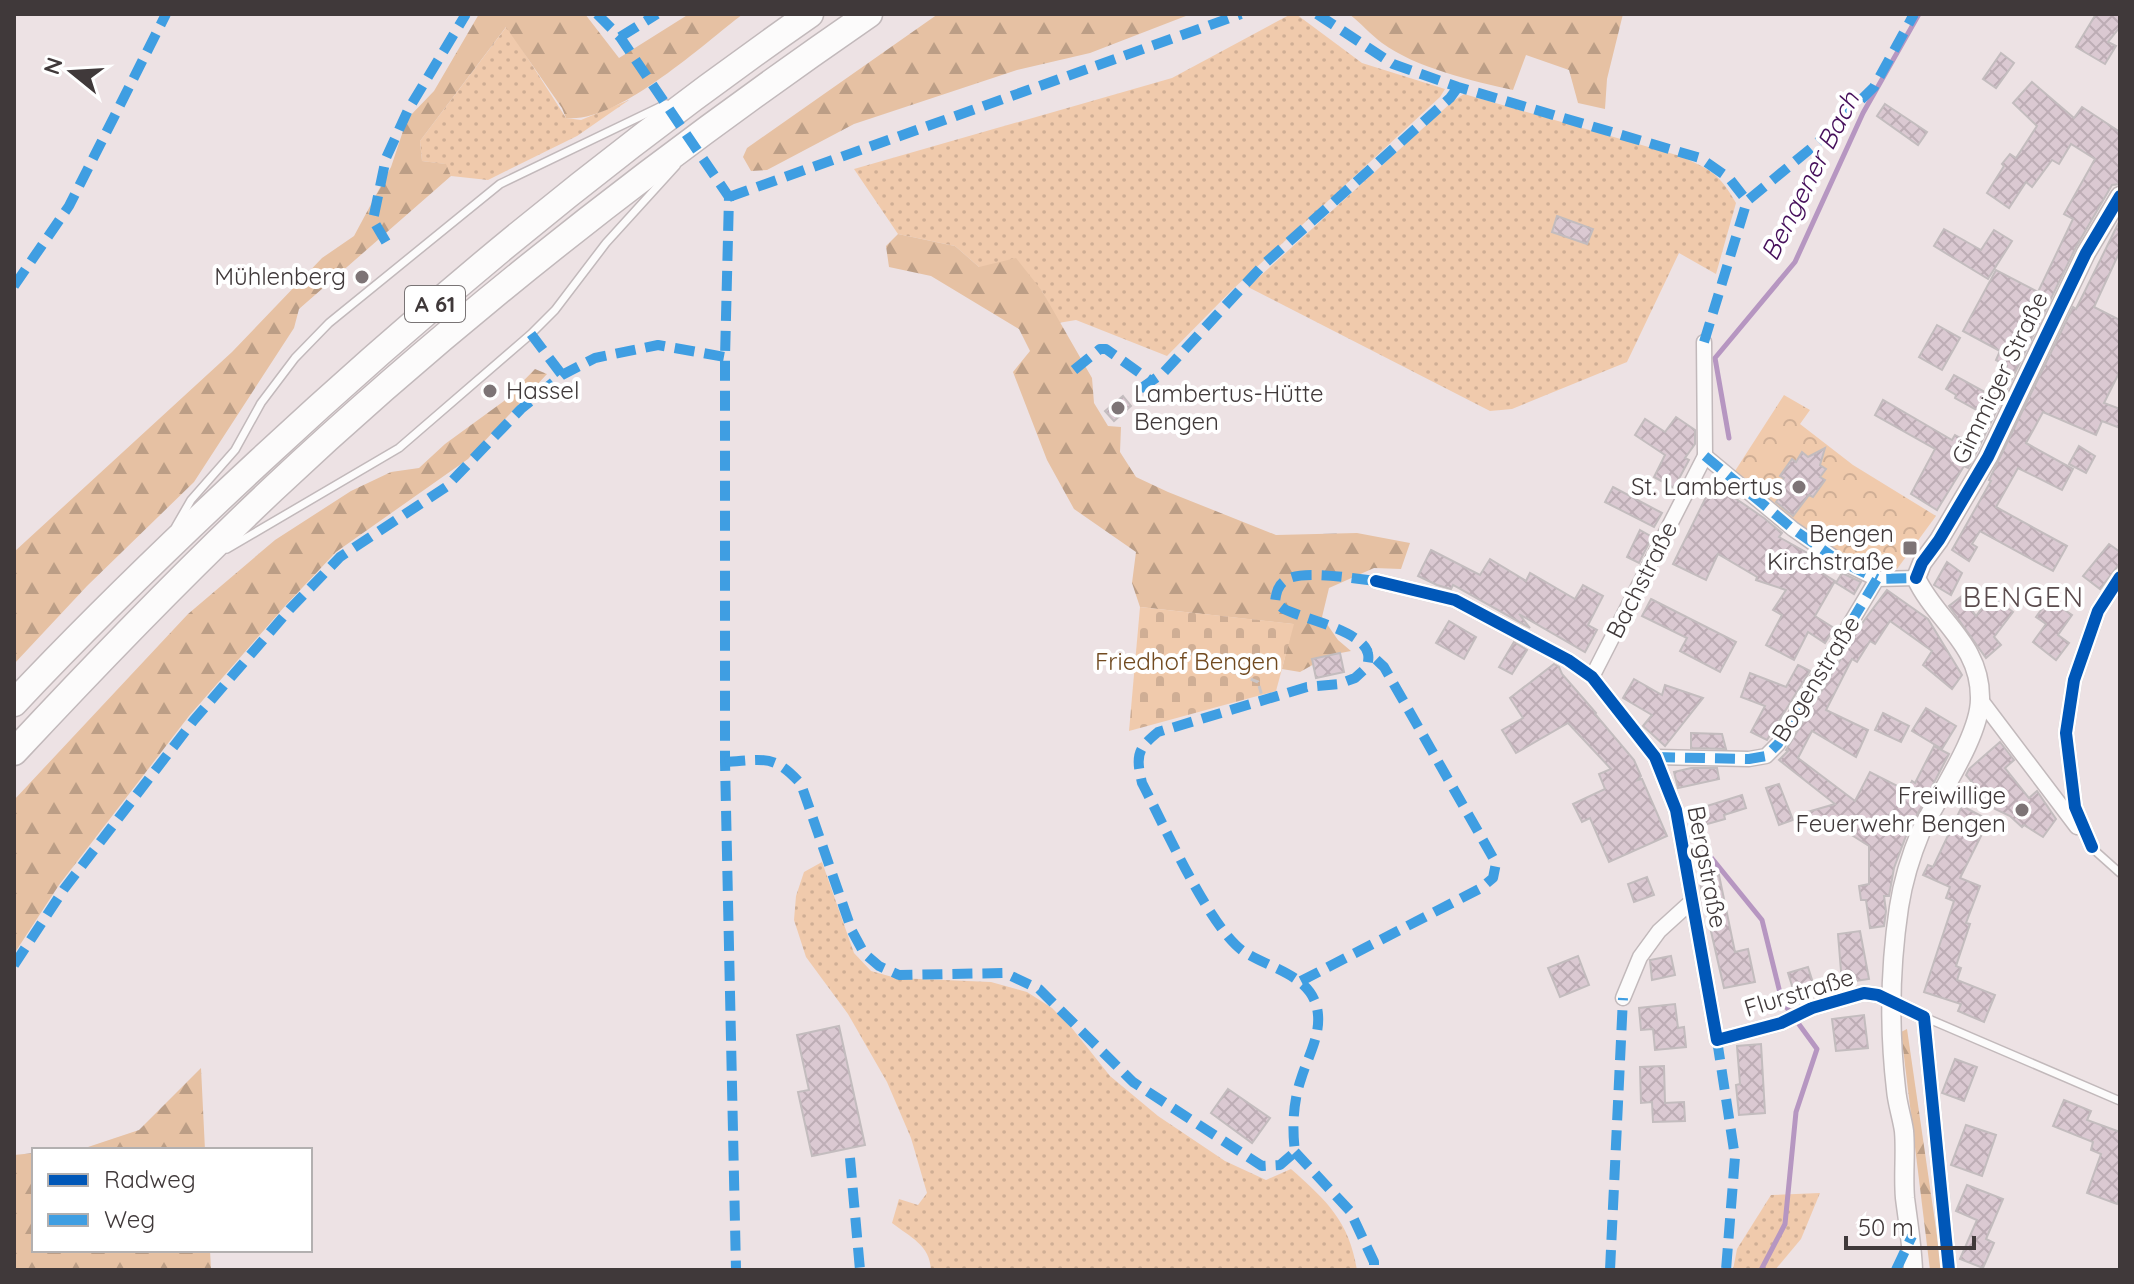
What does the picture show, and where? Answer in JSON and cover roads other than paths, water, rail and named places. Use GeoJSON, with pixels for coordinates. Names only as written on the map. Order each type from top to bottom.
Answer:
{"type":"FeatureCollection","features":[{"type":"Feature","properties":{"kind":"highway","name":"A 61"},"geometry":{"type":"LineString","coordinates":[[14,703],[161,553],[346,382],[468,276],[725,74],[810,14]]}},
{"type":"Feature","properties":{"kind":"highway","name":"A 61"},"geometry":{"type":"LineString","coordinates":[[14,752],[184,575],[368,404],[612,200],[869,14]]}},
{"type":"Feature","properties":{"kind":"street","name":"Gimmiger Straße"},"geometry":{"type":"LineString","coordinates":[[1916,578],[1922,563],[1988,457],[2086,253],[2120,196]]}},
{"type":"Feature","properties":{"kind":"street","name":"Bachstraße"},"geometry":{"type":"LineString","coordinates":[[1592,677],[1705,456],[1704,342]]}},
{"type":"Feature","properties":{"kind":"street"},"geometry":{"type":"LineString","coordinates":[[1705,456],[1793,529],[1836,559],[1877,579],[1916,578],[1923,593],[1956,630],[1975,665],[1980,699],[1973,731],[1921,832],[1909,863],[1898,918],[1892,1002],[1896,1092],[1904,1130],[1905,1198],[1912,1236],[1913,1270]]}},
{"type":"Feature","properties":{"kind":"street"},"geometry":{"type":"LineString","coordinates":[[2092,847],[2075,807],[2066,733],[2074,680],[2098,611],[2120,577]]}},
{"type":"Feature","properties":{"kind":"street","name":"Bogenstraße"},"geometry":{"type":"LineString","coordinates":[[1655,757],[1749,759],[1766,756],[1778,744],[1877,579]]}},
{"type":"Feature","properties":{"kind":"street","name":"Bergstraße"},"geometry":{"type":"LineString","coordinates":[[1376,581],[1455,600],[1568,660],[1592,677],[1655,757],[1676,810],[1717,1040]]}},
{"type":"Feature","properties":{"kind":"street"},"geometry":{"type":"LineString","coordinates":[[1980,699],[2092,847]]}},
{"type":"Feature","properties":{"kind":"street"},"geometry":{"type":"LineString","coordinates":[[1623,998],[1646,948],[1659,931],[1692,901]]}},
{"type":"Feature","properties":{"kind":"street","name":"Flurstraße"},"geometry":{"type":"LineString","coordinates":[[1717,1040],[1781,1023],[1812,1008],[1864,993],[1878,995],[1924,1017]]}},
{"type":"Feature","properties":{"kind":"street"},"geometry":{"type":"LineString","coordinates":[[1924,1017],[1949,1270]]}},
{"type":"Feature","properties":{"kind":"lane"},"geometry":{"type":"LineString","coordinates":[[683,95],[725,74]]}},
{"type":"Feature","properties":{"kind":"lane"},"geometry":{"type":"LineString","coordinates":[[161,553],[191,500],[235,450],[261,403],[295,358],[329,323],[500,184],[670,102]]}},
{"type":"Feature","properties":{"kind":"lane"},"geometry":{"type":"LineString","coordinates":[[184,575],[399,448],[555,310],[606,243],[718,121]]}},
{"type":"Feature","properties":{"kind":"lane"},"geometry":{"type":"LineString","coordinates":[[2092,847],[2120,873]]}},
{"type":"Feature","properties":{"kind":"lane"},"geometry":{"type":"LineString","coordinates":[[1924,1017],[2120,1101]]}},
{"type":"Feature","properties":{"kind":"waterway","name":"Bengener Bach"},"geometry":{"type":"LineString","coordinates":[[1729,438],[1715,358],[1795,262],[1863,113],[1919,14]]}},
{"type":"Feature","properties":{"kind":"waterway","name":"Bengener Bach"},"geometry":{"type":"LineString","coordinates":[[1697,840],[1762,920],[1782,1001],[1817,1049],[1796,1112],[1785,1224],[1761,1270]]}},
{"type":"Feature","properties":{"kind":"place","name":"Mühlenberg"},"geometry":{"type":"Point","coordinates":[362,277]}},
{"type":"Feature","properties":{"kind":"place","name":"Hassel"},"geometry":{"type":"Point","coordinates":[490,391]}},
{"type":"Feature","properties":{"kind":"place","name":"Lambertus-Hütte Bengen"},"geometry":{"type":"Point","coordinates":[1118,408]}},
{"type":"Feature","properties":{"kind":"place","name":"St. Lambertus"},"geometry":{"type":"Point","coordinates":[1799,487]}},
{"type":"Feature","properties":{"kind":"place","name":"Bengen Kirchstraße"},"geometry":{"type":"Point","coordinates":[1910,548]}},
{"type":"Feature","properties":{"kind":"place","name":"Freiwillige Feuerwehr Bengen"},"geometry":{"type":"Point","coordinates":[2022,810]}},
{"type":"Feature","properties":{"kind":"district","name":"BENGEN"},"geometry":{"type":"Point","coordinates":[2024,597]}},
{"type":"Feature","properties":{"kind":"park label","name":"Friedhof Bengen"},"geometry":{"type":"Point","coordinates":[1187,662]}}]}
